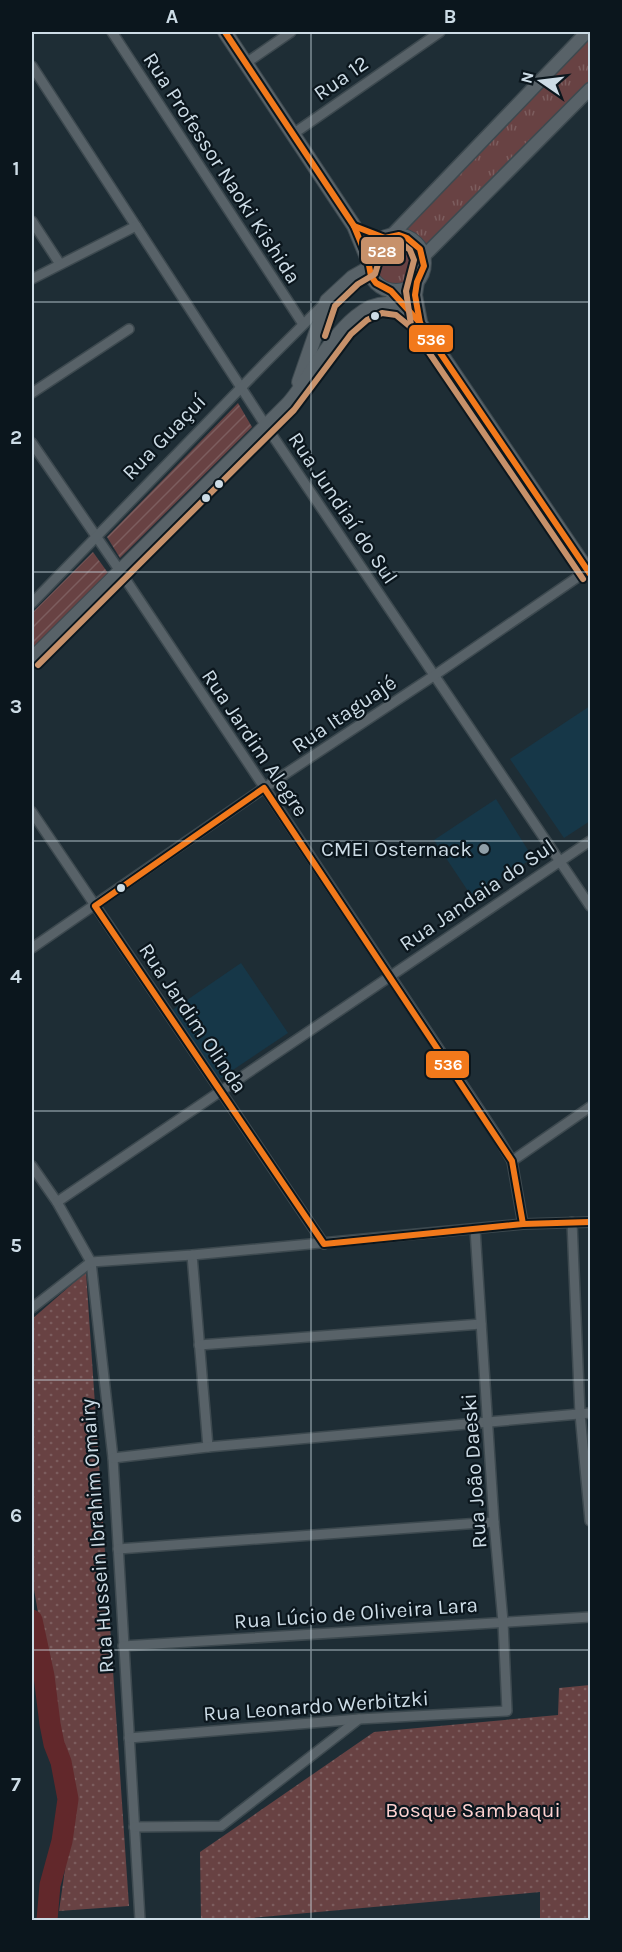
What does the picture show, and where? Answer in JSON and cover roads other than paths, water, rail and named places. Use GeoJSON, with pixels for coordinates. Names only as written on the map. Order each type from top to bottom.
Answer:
{"type":"FeatureCollection","features":[{"type":"Feature","properties":{"kind":"main road"},"geometry":{"type":"LineString","coordinates":[[225,32],[354,226],[376,283],[387,289],[416,319],[589,572]]}},
{"type":"Feature","properties":{"kind":"main road"},"geometry":{"type":"LineString","coordinates":[[354,226],[388,237]]}},
{"type":"Feature","properties":{"kind":"main road"},"geometry":{"type":"LineString","coordinates":[[368,264],[374,246],[388,237],[399,235],[407,238],[420,249],[424,266],[417,282],[416,319]]}},
{"type":"Feature","properties":{"kind":"main road","name":"Rua Guaçuí"},"geometry":{"type":"LineString","coordinates":[[293,398],[327,301],[368,264]]}},
{"type":"Feature","properties":{"kind":"main road"},"geometry":{"type":"LineString","coordinates":[[387,289],[400,291],[417,282]]}},
{"type":"Feature","properties":{"kind":"main road","name":"Rua Guaçuí"},"geometry":{"type":"LineString","coordinates":[[32,659],[293,398],[335,338],[361,312],[374,306],[387,289]]}},
{"type":"Feature","properties":{"kind":"main road"},"geometry":{"type":"LineString","coordinates":[[327,301],[324,324],[335,338]]}},
{"type":"Feature","properties":{"kind":"main road"},"geometry":{"type":"LineString","coordinates":[[374,306],[394,305],[416,319]]}},
{"type":"Feature","properties":{"kind":"street","name":"Rua Professor Naoki Kishida"},"geometry":{"type":"LineString","coordinates":[[112,32],[303,324]]}},
{"type":"Feature","properties":{"kind":"street"},"geometry":{"type":"LineString","coordinates":[[246,63],[291,32]]}},
{"type":"Feature","properties":{"kind":"street","name":"Rua 12"},"geometry":{"type":"LineString","coordinates":[[293,134],[440,32]]}},
{"type":"Feature","properties":{"kind":"street"},"geometry":{"type":"LineString","coordinates":[[388,237],[587,32]]}},
{"type":"Feature","properties":{"kind":"street","name":"Rua Jundiaí do Sul"},"geometry":{"type":"LineString","coordinates":[[32,66],[266,426],[591,906]]}},
{"type":"Feature","properties":{"kind":"street"},"geometry":{"type":"LineString","coordinates":[[423,257],[591,89]]}},
{"type":"Feature","properties":{"kind":"street"},"geometry":{"type":"LineString","coordinates":[[32,221],[60,264]]}},
{"type":"Feature","properties":{"kind":"street"},"geometry":{"type":"LineString","coordinates":[[32,279],[136,226]]}},
{"type":"Feature","properties":{"kind":"street","name":"Rua Guaçuí"},"geometry":{"type":"LineString","coordinates":[[32,603],[327,301]]}},
{"type":"Feature","properties":{"kind":"street"},"geometry":{"type":"LineString","coordinates":[[32,393],[129,329]]}},
{"type":"Feature","properties":{"kind":"street","name":"Rua Jardim Alegre"},"geometry":{"type":"LineString","coordinates":[[32,443],[120,571],[512,1161],[523,1224]]}},
{"type":"Feature","properties":{"kind":"street","name":"Rua Itaguajé"},"geometry":{"type":"LineString","coordinates":[[32,948],[264,789],[589,572]]}},
{"type":"Feature","properties":{"kind":"street","name":"Rua Jardim Olinda"},"geometry":{"type":"LineString","coordinates":[[32,812],[324,1244]]}},
{"type":"Feature","properties":{"kind":"street","name":"Rua Jandaia do Sul"},"geometry":{"type":"LineString","coordinates":[[57,1202],[591,841]]}},
{"type":"Feature","properties":{"kind":"street"},"geometry":{"type":"LineString","coordinates":[[512,1161],[591,1107]]}},
{"type":"Feature","properties":{"kind":"street","name":"Rua Hussein Ibrahim Omairy"},"geometry":{"type":"LineString","coordinates":[[32,1166],[57,1202],[91,1262],[113,1458],[140,1920]]}},
{"type":"Feature","properties":{"kind":"street"},"geometry":{"type":"LineString","coordinates":[[572,1222],[580,1414],[591,1521]]}},
{"type":"Feature","properties":{"kind":"street"},"geometry":{"type":"LineString","coordinates":[[32,1308],[91,1262],[192,1256],[523,1224],[591,1222]]}},
{"type":"Feature","properties":{"kind":"street","name":"Rua João Daeski"},"geometry":{"type":"LineString","coordinates":[[475,1229],[494,1522],[503,1622],[507,1711]]}},
{"type":"Feature","properties":{"kind":"street"},"geometry":{"type":"LineString","coordinates":[[192,1256],[208,1447]]}},
{"type":"Feature","properties":{"kind":"street"},"geometry":{"type":"LineString","coordinates":[[199,1345],[482,1324]]}},
{"type":"Feature","properties":{"kind":"street"},"geometry":{"type":"LineString","coordinates":[[113,1458],[208,1447],[591,1413]]}},
{"type":"Feature","properties":{"kind":"street"},"geometry":{"type":"LineString","coordinates":[[118,1549],[494,1522]]}},
{"type":"Feature","properties":{"kind":"street","name":"Rua Lúcio de Oliveira Lara"},"geometry":{"type":"LineString","coordinates":[[123,1646],[591,1617]]}},
{"type":"Feature","properties":{"kind":"street","name":"Rua Leonardo Werbitzki"},"geometry":{"type":"LineString","coordinates":[[129,1738],[360,1719],[507,1711]]}},
{"type":"Feature","properties":{"kind":"street"},"geometry":{"type":"LineString","coordinates":[[134,1827],[221,1826],[360,1719]]}},
{"type":"Feature","properties":{"kind":"waterway"},"geometry":{"type":"LineString","coordinates":[[32,1620],[44,1676],[54,1744],[61,1762],[68,1799],[62,1841],[50,1885],[47,1920]]}},
{"type":"Feature","properties":{"kind":"place","name":"CMEI Osternack"},"geometry":{"type":"Point","coordinates":[484,849]}},
{"type":"Feature","properties":{"kind":"park label","name":"Bosque Sambaqui"},"geometry":{"type":"Point","coordinates":[473,1810]}}]}
